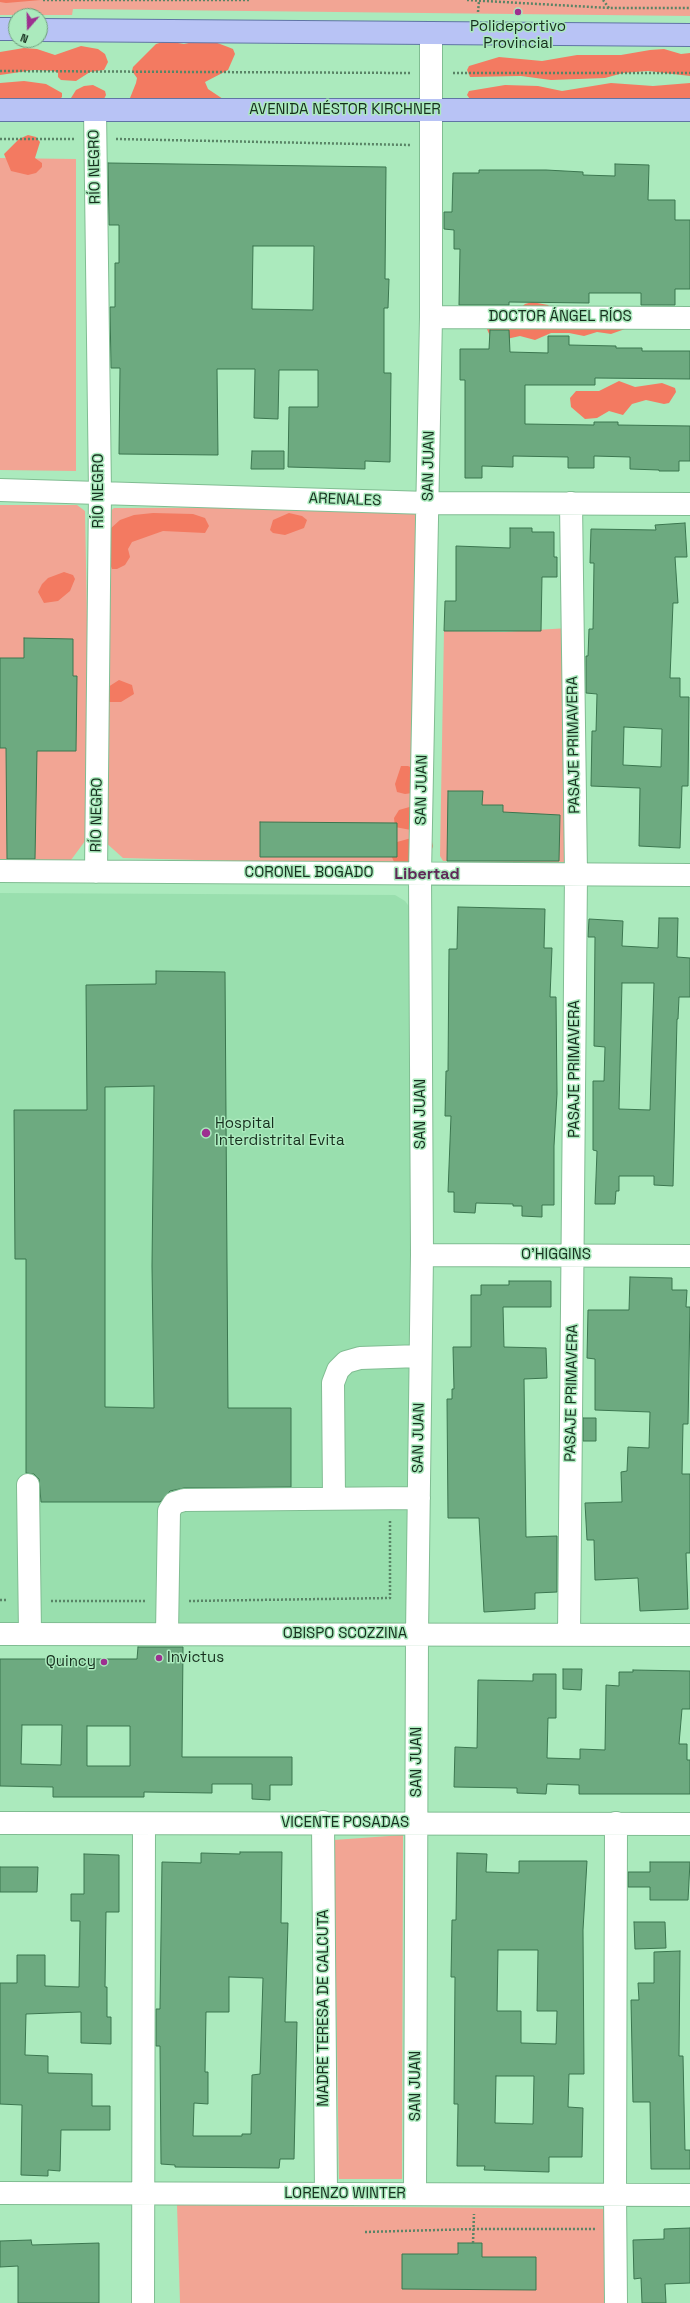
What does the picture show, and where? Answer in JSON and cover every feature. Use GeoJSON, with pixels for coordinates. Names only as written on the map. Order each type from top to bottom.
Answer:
{"type":"FeatureCollection","features":[{"type":"Feature","properties":{"kind":"main road"},"geometry":{"type":"LineString","coordinates":[[48,30],[690,35]]}},
{"type":"Feature","properties":{"kind":"main road","name":"AVENIDA NÉSTOR KIRCHNER"},"geometry":{"type":"LineString","coordinates":[[0,110],[690,110]]}},
{"type":"Feature","properties":{"kind":"street","name":"SAN JUAN"},"geometry":{"type":"LineString","coordinates":[[415,2194],[418,1823],[417,1634],[422,1255],[420,873],[431,317],[431,34]]}},
{"type":"Feature","properties":{"kind":"street","name":"RÍO NEGRO"},"geometry":{"type":"LineString","coordinates":[[94,110],[100,492],[96,872]]}},
{"type":"Feature","properties":{"kind":"street","name":"DOCTOR ÁNGEL RÍOS"},"geometry":{"type":"LineString","coordinates":[[431,317],[690,318]]}},
{"type":"Feature","properties":{"kind":"street","name":"ARENALES"},"geometry":{"type":"LineString","coordinates":[[0,490],[428,503],[690,504]]}},
{"type":"Feature","properties":{"kind":"street","name":"PASAJE PRIMAVERA"},"geometry":{"type":"LineString","coordinates":[[569,1634],[574,1255],[576,874],[571,503]]}},
{"type":"Feature","properties":{"kind":"street","name":"CORONEL BOGADO"},"geometry":{"type":"LineString","coordinates":[[0,871],[690,875]]}},
{"type":"Feature","properties":{"kind":"street","name":"O'HIGGINS"},"geometry":{"type":"LineString","coordinates":[[422,1255],[690,1256]]}},
{"type":"Feature","properties":{"kind":"street"},"geometry":{"type":"LineString","coordinates":[[334,1497],[333,1383],[338,1370],[346,1362],[360,1358],[420,1356]]}},
{"type":"Feature","properties":{"kind":"street"},"geometry":{"type":"LineString","coordinates":[[28,1485],[30,1633]]}},
{"type":"Feature","properties":{"kind":"street"},"geometry":{"type":"LineString","coordinates":[[167,1633],[169,1511],[174,1503],[184,1500],[334,1497],[419,1498]]}},
{"type":"Feature","properties":{"kind":"street","name":"OBISPO SCOZZINA"},"geometry":{"type":"LineString","coordinates":[[0,1634],[167,1633],[690,1635]]}},
{"type":"Feature","properties":{"kind":"street","name":"VICENTE POSADAS"},"geometry":{"type":"LineString","coordinates":[[0,1822],[144,1824],[323,1822],[690,1824]]}},
{"type":"Feature","properties":{"kind":"street","name":"MADRE TERESA DE CALCUTA"},"geometry":{"type":"LineString","coordinates":[[323,1822],[326,2194]]}},
{"type":"Feature","properties":{"kind":"street"},"geometry":{"type":"LineString","coordinates":[[143,2303],[144,1824]]}},
{"type":"Feature","properties":{"kind":"street"},"geometry":{"type":"LineString","coordinates":[[616,1824],[616,2303]]}},
{"type":"Feature","properties":{"kind":"street","name":"LORENZO WINTER"},"geometry":{"type":"LineString","coordinates":[[0,2193],[690,2195]]}},
{"type":"Feature","properties":{"kind":"path"},"geometry":{"type":"LineString","coordinates":[[43,0],[251,0]]}},
{"type":"Feature","properties":{"kind":"path"},"geometry":{"type":"LineString","coordinates":[[467,0],[610,8],[690,8]]}},
{"type":"Feature","properties":{"kind":"path"},"geometry":{"type":"LineString","coordinates":[[603,0],[610,8]]}},
{"type":"Feature","properties":{"kind":"path"},"geometry":{"type":"LineString","coordinates":[[0,71],[690,73]]}},
{"type":"Feature","properties":{"kind":"path"},"geometry":{"type":"LineString","coordinates":[[0,139],[94,139],[431,146]]}},
{"type":"Feature","properties":{"kind":"path"},"geometry":{"type":"LineString","coordinates":[[0,1600],[167,1601],[390,1598],[390,1497]]}},
{"type":"Feature","properties":{"kind":"path"},"geometry":{"type":"LineString","coordinates":[[473,2243],[474,2194]]}},
{"type":"Feature","properties":{"kind":"path"},"geometry":{"type":"LineString","coordinates":[[365,2232],[474,2229],[615,2229]]}},
{"type":"Feature","properties":{"kind":"shaded area","name":"Polideportivo Provincial"},"geometry":{"type":"Polygon","coordinates":[[[0,0],[690,0],[690,16],[73,9],[72,15],[48,15],[48,8],[8,8],[8,15],[0,15],[0,0]]]}},
{"type":"Feature","properties":{"kind":"shaded area"},"geometry":{"type":"Polygon","coordinates":[[[0,0],[41,0],[6,3],[0,2],[0,0]]]}},
{"type":"Feature","properties":{"kind":"shaded area"},"geometry":{"type":"Polygon","coordinates":[[[203,40],[212,41],[233,49],[235,54],[228,70],[205,82],[208,89],[223,99],[223,103],[134,102],[130,98],[137,78],[132,71],[133,67],[156,44],[166,41],[184,44],[203,40]]]}},
{"type":"Feature","properties":{"kind":"shaded area"},"geometry":{"type":"Polygon","coordinates":[[[81,46],[98,49],[105,54],[108,62],[104,70],[90,72],[76,81],[61,80],[58,77],[58,73],[54,71],[34,70],[0,75],[0,52],[24,48],[37,49],[55,55],[81,46]]]}},
{"type":"Feature","properties":{"kind":"shaded area"},"geometry":{"type":"Polygon","coordinates":[[[664,49],[681,54],[690,53],[690,76],[648,71],[623,73],[605,78],[551,80],[521,76],[470,77],[467,70],[469,66],[499,57],[542,61],[577,55],[621,55],[664,49]]]}},
{"type":"Feature","properties":{"kind":"shaded area"},"geometry":{"type":"Polygon","coordinates":[[[24,81],[46,84],[62,93],[62,97],[58,101],[0,106],[0,83],[24,81]]]}},
{"type":"Feature","properties":{"kind":"shaded area"},"geometry":{"type":"Polygon","coordinates":[[[611,83],[653,86],[690,83],[690,106],[472,102],[467,95],[469,91],[505,85],[538,86],[562,91],[611,83]]]}},
{"type":"Feature","properties":{"kind":"shaded area"},"geometry":{"type":"Polygon","coordinates":[[[93,85],[105,91],[106,95],[104,99],[91,103],[71,98],[76,90],[84,86],[93,85]]]}},
{"type":"Feature","properties":{"kind":"shaded area"},"geometry":{"type":"Polygon","coordinates":[[[28,135],[36,137],[40,142],[35,158],[42,163],[42,167],[36,173],[28,175],[11,171],[4,154],[19,139],[28,135]]]}},
{"type":"Feature","properties":{"kind":"shaded area"},"geometry":{"type":"Polygon","coordinates":[[[0,158],[76,159],[76,471],[0,470],[0,158]]]}},
{"type":"Feature","properties":{"kind":"shaded area"},"geometry":{"type":"Polygon","coordinates":[[[532,302],[627,326],[625,329],[611,334],[597,332],[584,336],[569,333],[551,333],[535,340],[520,336],[502,340],[490,336],[486,327],[518,310],[525,304],[532,302]]]}},
{"type":"Feature","properties":{"kind":"shaded area"},"geometry":{"type":"Polygon","coordinates":[[[619,381],[635,387],[662,383],[675,388],[676,392],[669,403],[664,404],[646,400],[632,404],[623,415],[609,411],[597,418],[585,419],[571,407],[570,398],[576,391],[599,391],[619,381]]]}},
{"type":"Feature","properties":{"kind":"shaded area"},"geometry":{"type":"Polygon","coordinates":[[[0,505],[77,505],[85,511],[91,833],[71,860],[0,861],[0,505]]]}},
{"type":"Feature","properties":{"kind":"shaded area"},"geometry":{"type":"Polygon","coordinates":[[[414,507],[422,513],[418,866],[123,858],[104,841],[109,512],[114,508],[414,507]]]}},
{"type":"Feature","properties":{"kind":"shaded area"},"geometry":{"type":"Polygon","coordinates":[[[153,513],[193,514],[205,518],[209,526],[205,533],[163,531],[132,542],[128,549],[130,557],[125,565],[117,569],[112,569],[105,551],[110,529],[120,520],[134,515],[153,513]]]}},
{"type":"Feature","properties":{"kind":"shaded area"},"geometry":{"type":"Polygon","coordinates":[[[289,513],[302,516],[307,520],[304,528],[285,535],[273,533],[270,530],[273,520],[289,513]]]}},
{"type":"Feature","properties":{"kind":"shaded area"},"geometry":{"type":"Polygon","coordinates":[[[64,572],[73,575],[75,579],[70,591],[58,601],[44,603],[38,592],[42,584],[48,578],[64,572]]]}},
{"type":"Feature","properties":{"kind":"shaded area"},"geometry":{"type":"Polygon","coordinates":[[[568,628],[568,862],[443,861],[440,856],[444,631],[505,632],[568,628]]]}},
{"type":"Feature","properties":{"kind":"shaded area"},"geometry":{"type":"Polygon","coordinates":[[[119,680],[132,685],[134,694],[121,702],[107,702],[105,689],[119,680]]]}},
{"type":"Feature","properties":{"kind":"shaded area"},"geometry":{"type":"Polygon","coordinates":[[[401,766],[408,766],[419,771],[412,793],[405,794],[397,792],[395,784],[401,766]]]}},
{"type":"Feature","properties":{"kind":"shaded area"},"geometry":{"type":"Polygon","coordinates":[[[420,804],[411,830],[395,827],[394,818],[399,810],[420,804]]]}},
{"type":"Feature","properties":{"kind":"shaded area"},"geometry":{"type":"Polygon","coordinates":[[[415,837],[428,839],[432,842],[433,846],[429,858],[396,866],[390,853],[397,842],[415,837]]]}},
{"type":"Feature","properties":{"kind":"shaded area","name":"Hospital Interdistrital Evita"},"geometry":{"type":"Polygon","coordinates":[[[0,893],[395,895],[405,901],[411,909],[414,1356],[410,1624],[0,1630],[0,893]]]}},
{"type":"Feature","properties":{"kind":"shaded area"},"geometry":{"type":"Polygon","coordinates":[[[403,1835],[402,2179],[339,2179],[334,1840],[403,1835]]]}},
{"type":"Feature","properties":{"kind":"shaded area"},"geometry":{"type":"Polygon","coordinates":[[[177,2205],[609,2209],[609,2303],[180,2303],[177,2205]]]}},
{"type":"Feature","properties":{"kind":"building"},"geometry":{"type":"Polygon","coordinates":[[[108,163],[386,167],[385,279],[389,279],[388,308],[384,308],[384,373],[391,373],[390,462],[365,461],[365,469],[288,467],[289,407],[318,407],[318,370],[279,370],[278,419],[254,418],[255,369],[217,369],[218,455],[119,454],[120,368],[111,368],[110,307],[115,307],[115,263],[119,263],[119,225],[109,225],[108,163]],[[253,246],[252,309],[313,310],[314,246],[253,246]]]}},
{"type":"Feature","properties":{"kind":"building"},"geometry":{"type":"Polygon","coordinates":[[[615,164],[649,165],[648,200],[675,200],[675,220],[690,220],[690,289],[675,289],[675,305],[641,305],[641,293],[589,293],[589,303],[509,302],[509,305],[459,305],[460,249],[454,249],[454,230],[444,229],[444,212],[452,212],[453,173],[479,173],[479,170],[546,170],[583,172],[583,175],[615,176],[615,164]]]}},
{"type":"Feature","properties":{"kind":"building"},"geometry":{"type":"Polygon","coordinates":[[[490,330],[509,330],[510,352],[548,353],[548,336],[569,336],[569,345],[642,348],[642,351],[690,351],[690,379],[595,378],[595,385],[525,385],[525,424],[594,425],[594,422],[618,422],[618,425],[690,426],[690,461],[679,461],[679,471],[659,471],[630,469],[630,457],[594,456],[594,468],[568,468],[568,457],[513,456],[513,467],[482,466],[482,478],[465,478],[465,380],[460,380],[460,349],[489,349],[490,330]]]}},
{"type":"Feature","properties":{"kind":"building"},"geometry":{"type":"Polygon","coordinates":[[[252,451],[284,451],[284,469],[251,469],[252,451]]]}},
{"type":"Feature","properties":{"kind":"building"},"geometry":{"type":"Polygon","coordinates":[[[685,523],[687,557],[675,557],[678,603],[673,603],[670,678],[680,678],[680,697],[689,697],[688,786],[682,786],[680,848],[639,846],[640,788],[591,786],[592,731],[596,731],[597,694],[586,693],[586,656],[588,656],[589,629],[593,629],[594,563],[590,563],[591,529],[656,530],[655,525],[685,523]],[[624,727],[623,765],[661,767],[662,729],[624,727]]]}},
{"type":"Feature","properties":{"kind":"building"},"geometry":{"type":"Polygon","coordinates":[[[510,528],[532,528],[532,532],[554,532],[554,557],[557,557],[557,577],[542,577],[541,631],[444,631],[445,601],[456,601],[456,546],[510,548],[510,528]]]}},
{"type":"Feature","properties":{"kind":"building"},"geometry":{"type":"Polygon","coordinates":[[[24,638],[73,639],[73,676],[77,676],[76,751],[37,751],[35,859],[7,859],[6,748],[0,748],[0,658],[24,658],[24,638]]]}},
{"type":"Feature","properties":{"kind":"building"},"geometry":{"type":"Polygon","coordinates":[[[448,791],[483,791],[482,805],[503,805],[503,812],[560,815],[559,861],[447,861],[448,791]]]}},
{"type":"Feature","properties":{"kind":"building"},"geometry":{"type":"Polygon","coordinates":[[[260,822],[397,823],[397,857],[260,857],[260,822]]]}},
{"type":"Feature","properties":{"kind":"building"},"geometry":{"type":"Polygon","coordinates":[[[458,907],[545,909],[544,948],[552,948],[550,997],[556,997],[557,1094],[554,1146],[554,1205],[542,1205],[542,1217],[522,1216],[522,1206],[513,1206],[513,1204],[476,1203],[475,1213],[454,1212],[454,1192],[448,1192],[451,1116],[445,1116],[446,1071],[448,1071],[449,949],[457,949],[458,907]]]}},
{"type":"Feature","properties":{"kind":"building"},"geometry":{"type":"Polygon","coordinates":[[[659,918],[678,918],[677,957],[690,958],[690,997],[679,997],[677,1019],[673,1186],[654,1185],[654,1176],[619,1176],[619,1191],[616,1191],[615,1204],[595,1204],[597,1151],[593,1150],[593,1081],[604,1081],[605,1047],[594,1046],[595,937],[588,937],[589,919],[623,921],[622,946],[658,948],[659,918]],[[622,983],[619,1109],[650,1110],[654,983],[622,983]]]}},
{"type":"Feature","properties":{"kind":"building"},"geometry":{"type":"Polygon","coordinates":[[[156,971],[225,972],[228,1408],[291,1408],[291,1487],[184,1488],[170,1491],[160,1502],[41,1502],[39,1479],[34,1474],[26,1473],[26,1259],[15,1259],[14,1110],[87,1110],[86,985],[156,984],[156,971]],[[154,1086],[105,1087],[105,1407],[154,1408],[152,1266],[154,1086]]]}},
{"type":"Feature","properties":{"kind":"building"},"geometry":{"type":"Polygon","coordinates":[[[630,1277],[672,1278],[672,1290],[687,1290],[686,1307],[690,1307],[688,1424],[683,1424],[682,1474],[690,1474],[690,1553],[686,1553],[688,1609],[640,1611],[638,1578],[595,1580],[594,1540],[587,1540],[585,1503],[622,1502],[621,1472],[627,1471],[628,1447],[649,1448],[650,1412],[595,1410],[595,1359],[587,1358],[588,1310],[629,1310],[630,1277]]]}},
{"type":"Feature","properties":{"kind":"building"},"geometry":{"type":"Polygon","coordinates":[[[509,1281],[551,1281],[551,1307],[503,1307],[504,1347],[546,1348],[547,1378],[524,1379],[526,1537],[557,1536],[557,1592],[535,1593],[535,1609],[484,1612],[479,1518],[448,1518],[447,1399],[452,1399],[452,1389],[454,1389],[453,1347],[471,1347],[471,1295],[481,1295],[481,1285],[509,1285],[509,1281]]]}},
{"type":"Feature","properties":{"kind":"building"},"geometry":{"type":"Polygon","coordinates":[[[583,1418],[596,1418],[596,1441],[583,1441],[583,1418]]]}},
{"type":"Feature","properties":{"kind":"building"},"geometry":{"type":"Polygon","coordinates":[[[138,1647],[183,1647],[182,1757],[292,1757],[292,1785],[270,1785],[270,1800],[252,1799],[252,1784],[212,1784],[212,1793],[144,1792],[144,1797],[53,1797],[53,1787],[0,1786],[0,1659],[137,1659],[138,1647]],[[22,1725],[21,1764],[61,1765],[62,1725],[22,1725]],[[87,1726],[87,1766],[130,1766],[130,1726],[87,1726]]]}},
{"type":"Feature","properties":{"kind":"building"},"geometry":{"type":"Polygon","coordinates":[[[563,1669],[582,1669],[581,1690],[563,1689],[563,1669]]]}},
{"type":"Feature","properties":{"kind":"building"},"geometry":{"type":"Polygon","coordinates":[[[633,1670],[690,1671],[690,1709],[682,1709],[679,1744],[687,1744],[687,1760],[690,1760],[690,1794],[579,1794],[579,1785],[547,1784],[546,1794],[517,1793],[517,1788],[454,1787],[455,1747],[477,1748],[478,1680],[533,1681],[533,1674],[556,1674],[556,1718],[548,1718],[547,1758],[580,1759],[580,1749],[605,1750],[606,1685],[619,1686],[619,1672],[633,1672],[633,1670]]]}},
{"type":"Feature","properties":{"kind":"building"},"geometry":{"type":"Polygon","coordinates":[[[240,1852],[282,1852],[281,1923],[288,1923],[285,2022],[297,2022],[294,2159],[280,2159],[279,2168],[175,2167],[175,2165],[161,2164],[160,2046],[156,2046],[156,2009],[160,2009],[162,1862],[201,1863],[201,1853],[240,1854],[240,1852]],[[229,1977],[229,2012],[206,2012],[205,2072],[208,2072],[208,2104],[194,2103],[193,2136],[242,2136],[242,2134],[251,2134],[252,2075],[260,2074],[263,1978],[229,1977]]]}},
{"type":"Feature","properties":{"kind":"building"},"geometry":{"type":"Polygon","coordinates":[[[457,1853],[487,1854],[486,1872],[519,1873],[519,1861],[587,1861],[583,1930],[584,2074],[569,2074],[568,2107],[583,2108],[582,2157],[549,2157],[549,2172],[484,2170],[485,2166],[457,2166],[458,2104],[454,2104],[455,1977],[451,1977],[452,1920],[456,1920],[457,1853]],[[498,1950],[497,2011],[521,2011],[521,2043],[556,2044],[557,2011],[537,2011],[538,1950],[498,1950]],[[496,2076],[495,2123],[533,2124],[534,2076],[496,2076]]]}},
{"type":"Feature","properties":{"kind":"building"},"geometry":{"type":"Polygon","coordinates":[[[84,1854],[119,1855],[119,1912],[106,1912],[105,1987],[107,1987],[107,2017],[111,2017],[111,2044],[81,2043],[81,2012],[26,2014],[25,2055],[48,2056],[48,2073],[92,2074],[92,2106],[110,2106],[110,2130],[61,2130],[60,2171],[48,2170],[48,2176],[21,2175],[22,2105],[0,2104],[0,1983],[17,1983],[17,1955],[45,1955],[45,1986],[79,1987],[80,1921],[71,1921],[71,1894],[84,1894],[84,1854]]]}},
{"type":"Feature","properties":{"kind":"building"},"geometry":{"type":"Polygon","coordinates":[[[650,1862],[690,1862],[688,1900],[650,1900],[650,1887],[628,1887],[628,1872],[650,1872],[650,1862]]]}},
{"type":"Feature","properties":{"kind":"building"},"geometry":{"type":"Polygon","coordinates":[[[0,1867],[38,1867],[37,1892],[0,1892],[0,1867]]]}},
{"type":"Feature","properties":{"kind":"building"},"geometry":{"type":"Polygon","coordinates":[[[634,1922],[665,1922],[666,1948],[635,1949],[634,1922]]]}},
{"type":"Feature","properties":{"kind":"building"},"geometry":{"type":"Polygon","coordinates":[[[680,1951],[679,2056],[683,2056],[685,2150],[690,2150],[690,2169],[651,2169],[650,2102],[633,2102],[631,2000],[639,2000],[638,1983],[654,1983],[654,1952],[680,1951]]]}},
{"type":"Feature","properties":{"kind":"building"},"geometry":{"type":"Polygon","coordinates":[[[690,2228],[690,2283],[665,2284],[666,2303],[642,2303],[641,2278],[634,2279],[633,2240],[664,2239],[664,2229],[690,2228]]]}},
{"type":"Feature","properties":{"kind":"building"},"geometry":{"type":"Polygon","coordinates":[[[31,2240],[32,2245],[99,2243],[99,2303],[18,2303],[18,2266],[0,2267],[0,2241],[31,2240]]]}},
{"type":"Feature","properties":{"kind":"building"},"geometry":{"type":"Polygon","coordinates":[[[458,2243],[482,2243],[482,2257],[536,2257],[536,2290],[402,2289],[402,2254],[458,2254],[458,2243]]]}},
{"type":"Feature","properties":{"kind":"place","name":"Polideportivo Provincial"},"geometry":{"type":"Point","coordinates":[518,12]}},
{"type":"Feature","properties":{"kind":"place","name":"Hospital Interdistrital Evita"},"geometry":{"type":"Point","coordinates":[206,1133]}},
{"type":"Feature","properties":{"kind":"place","name":"Invictus"},"geometry":{"type":"Point","coordinates":[159,1658]}},
{"type":"Feature","properties":{"kind":"place","name":"Quincy"},"geometry":{"type":"Point","coordinates":[104,1662]}},
{"type":"Feature","properties":{"kind":"district","name":"Libertad"},"geometry":{"type":"Point","coordinates":[427,875]}}]}
